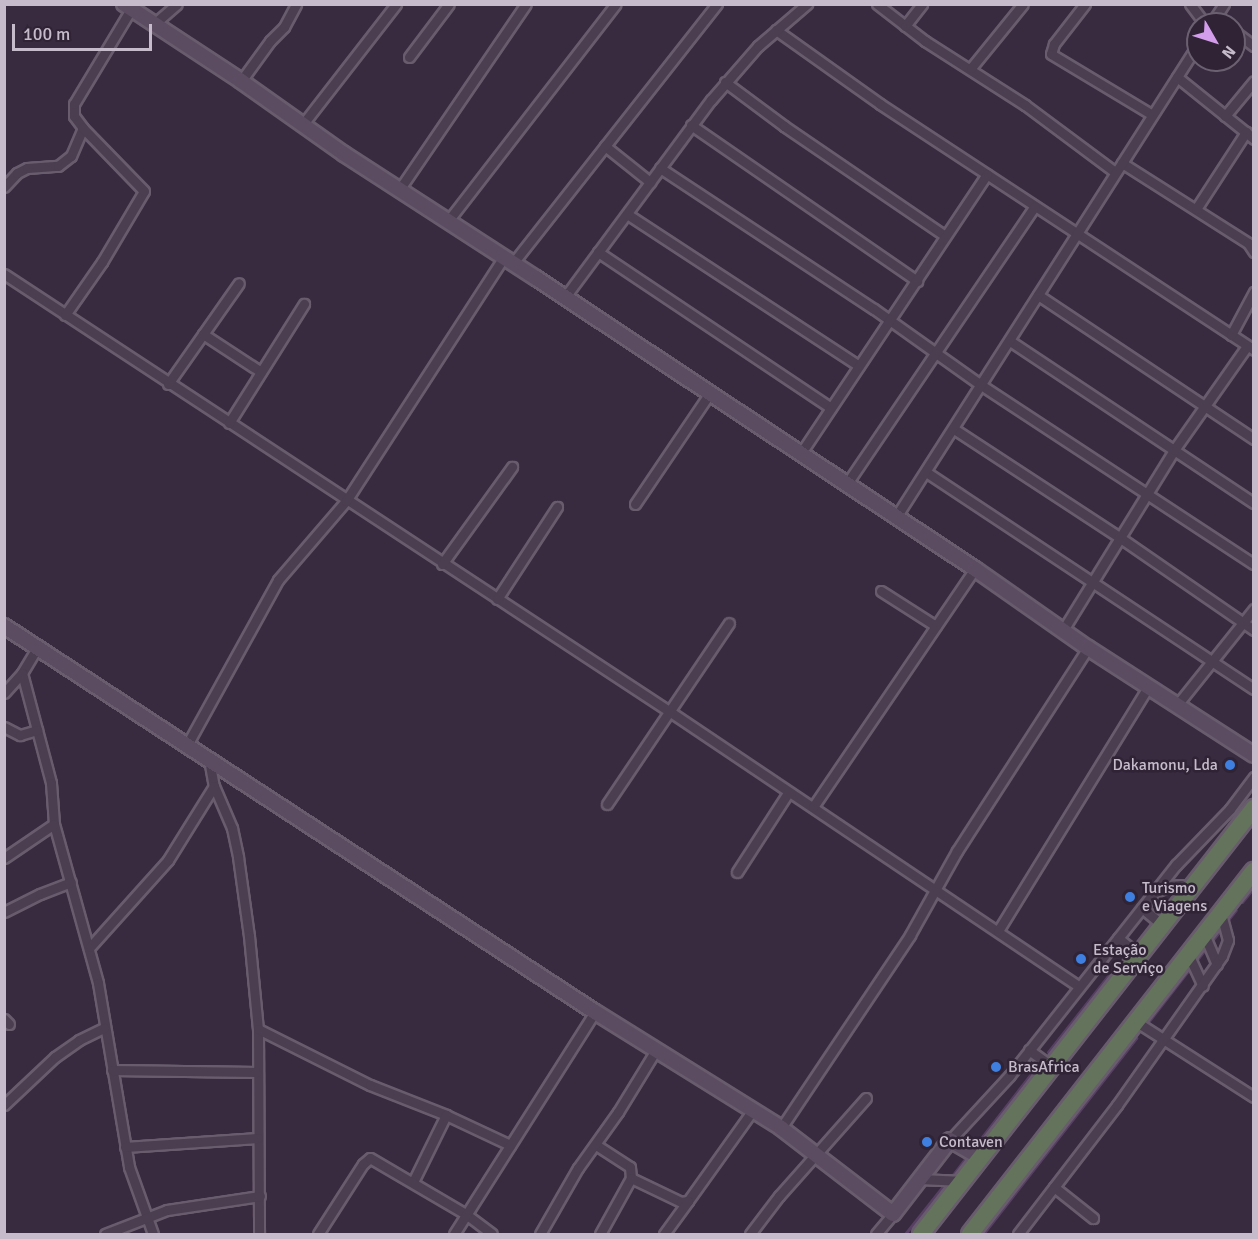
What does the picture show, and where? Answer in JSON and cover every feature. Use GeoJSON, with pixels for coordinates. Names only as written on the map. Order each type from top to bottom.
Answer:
{"type":"FeatureCollection","features":[{"type":"Feature","properties":{"kind":"highway"},"geometry":{"type":"LineString","coordinates":[[921,1234],[1254,808]]}},
{"type":"Feature","properties":{"kind":"highway"},"geometry":{"type":"LineString","coordinates":[[970,1234],[1254,871]]}},
{"type":"Feature","properties":{"kind":"street"},"geometry":{"type":"LineString","coordinates":[[154,24],[177,4]]}},
{"type":"Feature","properties":{"kind":"street"},"geometry":{"type":"LineString","coordinates":[[241,81],[284,27],[296,4]]}},
{"type":"Feature","properties":{"kind":"street"},"geometry":{"type":"LineString","coordinates":[[303,124],[396,4]]}},
{"type":"Feature","properties":{"kind":"street"},"geometry":{"type":"LineString","coordinates":[[409,57],[449,4]]}},
{"type":"Feature","properties":{"kind":"street"},"geometry":{"type":"LineString","coordinates":[[399,190],[526,4]]}},
{"type":"Feature","properties":{"kind":"street"},"geometry":{"type":"LineString","coordinates":[[187,745],[279,580],[346,501],[508,260],[605,146],[717,4]]}},
{"type":"Feature","properties":{"kind":"street"},"geometry":{"type":"LineString","coordinates":[[565,297],[725,82],[776,30],[807,4]]}},
{"type":"Feature","properties":{"kind":"street"},"geometry":{"type":"LineString","coordinates":[[877,4],[905,26],[971,68],[1115,172]]}},
{"type":"Feature","properties":{"kind":"street"},"geometry":{"type":"LineString","coordinates":[[905,26],[922,4]]}},
{"type":"Feature","properties":{"kind":"street"},"geometry":{"type":"LineString","coordinates":[[971,68],[1023,4]]}},
{"type":"Feature","properties":{"kind":"street"},"geometry":{"type":"LineString","coordinates":[[1085,4],[1054,44],[1051,54],[1151,114]]}},
{"type":"Feature","properties":{"kind":"street"},"geometry":{"type":"LineString","coordinates":[[448,221],[615,5]]}},
{"type":"Feature","properties":{"kind":"street"},"geometry":{"type":"LineString","coordinates":[[65,315],[102,262],[144,191],[74,116],[74,104],[127,7],[241,81],[399,190],[801,453],[1088,648],[1254,755]]}},
{"type":"Feature","properties":{"kind":"street"},"geometry":{"type":"LineString","coordinates":[[776,30],[880,104],[1250,348],[1204,406],[1174,450],[1063,630]]}},
{"type":"Feature","properties":{"kind":"street"},"geometry":{"type":"LineString","coordinates":[[896,517],[1010,341],[1151,114],[1186,63]]}},
{"type":"Feature","properties":{"kind":"street"},"geometry":{"type":"LineString","coordinates":[[1177,77],[1250,136],[1197,209]]}},
{"type":"Feature","properties":{"kind":"street"},"geometry":{"type":"LineString","coordinates":[[1225,116],[1254,81]]}},
{"type":"Feature","properties":{"kind":"street"},"geometry":{"type":"LineString","coordinates":[[725,82],[784,126],[945,236]]}},
{"type":"Feature","properties":{"kind":"street"},"geometry":{"type":"LineString","coordinates":[[691,125],[918,281]]}},
{"type":"Feature","properties":{"kind":"street"},"geometry":{"type":"LineString","coordinates":[[4,187],[17,173],[27,168],[52,168],[65,162],[75,150],[84,128]]}},
{"type":"Feature","properties":{"kind":"street"},"geometry":{"type":"LineString","coordinates":[[605,146],[650,182]]}},
{"type":"Feature","properties":{"kind":"street"},"geometry":{"type":"LineString","coordinates":[[1122,163],[1248,243],[1254,252]]}},
{"type":"Feature","properties":{"kind":"street"},"geometry":{"type":"LineString","coordinates":[[660,168],[889,320],[981,385],[1254,564]]}},
{"type":"Feature","properties":{"kind":"street"},"geometry":{"type":"LineString","coordinates":[[801,453],[889,320],[918,281],[987,174]]}},
{"type":"Feature","properties":{"kind":"street"},"geometry":{"type":"LineString","coordinates":[[846,485],[1034,207]]}},
{"type":"Feature","properties":{"kind":"street"},"geometry":{"type":"LineString","coordinates":[[627,214],[859,366]]}},
{"type":"Feature","properties":{"kind":"street"},"geometry":{"type":"LineString","coordinates":[[598,252],[831,408]]}},
{"type":"Feature","properties":{"kind":"street"},"geometry":{"type":"LineString","coordinates":[[4,274],[346,501],[669,711],[788,793],[813,807],[1079,986]]}},
{"type":"Feature","properties":{"kind":"street"},"geometry":{"type":"LineString","coordinates":[[168,384],[239,283]]}},
{"type":"Feature","properties":{"kind":"street"},"geometry":{"type":"LineString","coordinates":[[1231,335],[1254,292]]}},
{"type":"Feature","properties":{"kind":"street"},"geometry":{"type":"LineString","coordinates":[[1038,295],[1254,439]]}},
{"type":"Feature","properties":{"kind":"street"},"geometry":{"type":"LineString","coordinates":[[229,423],[304,304]]}},
{"type":"Feature","properties":{"kind":"street"},"geometry":{"type":"LineString","coordinates":[[203,334],[261,372]]}},
{"type":"Feature","properties":{"kind":"street"},"geometry":{"type":"LineString","coordinates":[[1010,341],[1254,503]]}},
{"type":"Feature","properties":{"kind":"street"},"geometry":{"type":"LineString","coordinates":[[635,504],[710,393]]}},
{"type":"Feature","properties":{"kind":"street"},"geometry":{"type":"LineString","coordinates":[[954,429],[1119,537],[1254,630]]}},
{"type":"Feature","properties":{"kind":"street"},"geometry":{"type":"LineString","coordinates":[[442,564],[512,467]]}},
{"type":"Feature","properties":{"kind":"street"},"geometry":{"type":"LineString","coordinates":[[926,472],[1092,584],[1254,689]]}},
{"type":"Feature","properties":{"kind":"street"},"geometry":{"type":"LineString","coordinates":[[497,599],[557,507]]}},
{"type":"Feature","properties":{"kind":"street"},"geometry":{"type":"LineString","coordinates":[[813,807],[975,570]]}},
{"type":"Feature","properties":{"kind":"street"},"geometry":{"type":"LineString","coordinates":[[881,591],[936,627]]}},
{"type":"Feature","properties":{"kind":"street"},"geometry":{"type":"LineString","coordinates":[[1177,705],[1254,609]]}},
{"type":"Feature","properties":{"kind":"street"},"geometry":{"type":"LineString","coordinates":[[607,804],[729,623]]}},
{"type":"Feature","properties":{"kind":"street"},"geometry":{"type":"LineString","coordinates":[[4,626],[595,1012],[781,1128],[892,1214]]}},
{"type":"Feature","properties":{"kind":"street"},"geometry":{"type":"LineString","coordinates":[[4,693],[22,673],[37,648]]}},
{"type":"Feature","properties":{"kind":"street"},"geometry":{"type":"LineString","coordinates":[[781,1128],[910,934],[957,851],[1088,648]]}},
{"type":"Feature","properties":{"kind":"street"},"geometry":{"type":"LineString","coordinates":[[22,673],[51,783],[54,824],[90,947],[125,1146],[146,1218],[153,1234]]}},
{"type":"Feature","properties":{"kind":"street"},"geometry":{"type":"LineString","coordinates":[[998,931],[1148,687]]}},
{"type":"Feature","properties":{"kind":"street"},"geometry":{"type":"LineString","coordinates":[[4,727],[20,735],[37,730]]}},
{"type":"Feature","properties":{"kind":"street"},"geometry":{"type":"LineString","coordinates":[[209,759],[214,786],[232,828],[238,857],[258,1029],[259,1234]]}},
{"type":"Feature","properties":{"kind":"street"},"geometry":{"type":"LineString","coordinates":[[876,1234],[950,1140],[1029,1050],[1152,895],[1201,837],[1230,809],[1254,777]]}},
{"type":"Feature","properties":{"kind":"street"},"geometry":{"type":"LineString","coordinates":[[90,947],[168,860],[214,786]]}},
{"type":"Feature","properties":{"kind":"street"},"geometry":{"type":"LineString","coordinates":[[737,872],[788,793]]}},
{"type":"Feature","properties":{"kind":"street"},"geometry":{"type":"LineString","coordinates":[[4,858],[54,824]]}},
{"type":"Feature","properties":{"kind":"street"},"geometry":{"type":"LineString","coordinates":[[4,912],[71,882]]}},
{"type":"Feature","properties":{"kind":"street"},"geometry":{"type":"LineString","coordinates":[[1152,895],[1169,886],[1181,885],[1190,889]]}},
{"type":"Feature","properties":{"kind":"street"},"geometry":{"type":"LineString","coordinates":[[1142,908],[1162,925]]}},
{"type":"Feature","properties":{"kind":"street"},"geometry":{"type":"LineString","coordinates":[[1018,1234],[1217,964],[1228,940],[1221,912]]}},
{"type":"Feature","properties":{"kind":"street"},"geometry":{"type":"LineString","coordinates":[[1204,934],[1217,964]]}},
{"type":"Feature","properties":{"kind":"street"},"geometry":{"type":"LineString","coordinates":[[1118,938],[1139,955]]}},
{"type":"Feature","properties":{"kind":"street"},"geometry":{"type":"LineString","coordinates":[[1188,954],[1203,986]]}},
{"type":"Feature","properties":{"kind":"street"},"geometry":{"type":"LineString","coordinates":[[454,1234],[595,1012]]}},
{"type":"Feature","properties":{"kind":"street"},"geometry":{"type":"LineString","coordinates":[[1135,1021],[1254,1096]]}},
{"type":"Feature","properties":{"kind":"street"},"geometry":{"type":"LineString","coordinates":[[4,1105],[55,1058],[80,1040],[104,1028]]}},
{"type":"Feature","properties":{"kind":"street"},"geometry":{"type":"LineString","coordinates":[[258,1029],[370,1085],[446,1115],[510,1145]]}},
{"type":"Feature","properties":{"kind":"street"},"geometry":{"type":"LineString","coordinates":[[540,1234],[578,1168],[596,1145],[656,1050]]}},
{"type":"Feature","properties":{"kind":"street"},"geometry":{"type":"LineString","coordinates":[[1029,1050],[1052,1067]]}},
{"type":"Feature","properties":{"kind":"street"},"geometry":{"type":"LineString","coordinates":[[112,1070],[257,1072]]}},
{"type":"Feature","properties":{"kind":"street"},"geometry":{"type":"LineString","coordinates":[[750,1234],[815,1155],[866,1098]]}},
{"type":"Feature","properties":{"kind":"street"},"geometry":{"type":"LineString","coordinates":[[664,1234],[753,1110]]}},
{"type":"Feature","properties":{"kind":"street"},"geometry":{"type":"LineString","coordinates":[[414,1182],[446,1115]]}},
{"type":"Feature","properties":{"kind":"street"},"geometry":{"type":"LineString","coordinates":[[125,1146],[258,1138]]}},
{"type":"Feature","properties":{"kind":"street"},"geometry":{"type":"LineString","coordinates":[[950,1140],[981,1158]]}},
{"type":"Feature","properties":{"kind":"street"},"geometry":{"type":"LineString","coordinates":[[596,1145],[630,1167],[631,1178],[600,1234]]}},
{"type":"Feature","properties":{"kind":"street"},"geometry":{"type":"LineString","coordinates":[[318,1234],[366,1160],[375,1159],[467,1215],[492,1234]]}},
{"type":"Feature","properties":{"kind":"street"},"geometry":{"type":"LineString","coordinates":[[631,1178],[681,1202],[688,1201]]}},
{"type":"Feature","properties":{"kind":"street"},"geometry":{"type":"LineString","coordinates":[[920,1179],[963,1181]]}},
{"type":"Feature","properties":{"kind":"street"},"geometry":{"type":"LineString","coordinates":[[1054,1187],[1093,1218]]}},
{"type":"Feature","properties":{"kind":"street"},"geometry":{"type":"LineString","coordinates":[[105,1234],[180,1208],[260,1196]]}},
{"type":"Feature","properties":{"kind":"waterway"},"geometry":{"type":"LineString","coordinates":[[1242,902],[1254,887]]}},
{"type":"Feature","properties":{"kind":"waterway"},"geometry":{"type":"LineString","coordinates":[[1227,921],[1236,910]]}},
{"type":"Feature","properties":{"kind":"waterway"},"geometry":{"type":"LineString","coordinates":[[1195,962],[1223,927]]}},
{"type":"Feature","properties":{"kind":"waterway"},"geometry":{"type":"LineString","coordinates":[[1048,1052],[1115,967]]}},
{"type":"Feature","properties":{"kind":"waterway"},"geometry":{"type":"LineString","coordinates":[[1145,1026],[1191,967]]}},
{"type":"Feature","properties":{"kind":"waterway"},"geometry":{"type":"LineString","coordinates":[[983,1234],[1136,1038]]}},
{"type":"Feature","properties":{"kind":"waterway"},"geometry":{"type":"LineString","coordinates":[[975,1146],[1037,1066]]}},
{"type":"Feature","properties":{"kind":"waterway"},"geometry":{"type":"LineString","coordinates":[[952,1176],[967,1156]]}},
{"type":"Feature","properties":{"kind":"waterway"},"geometry":{"type":"LineString","coordinates":[[905,1234],[943,1186]]}},
{"type":"Feature","properties":{"kind":"place","name":"Dakamonu, Lda"},"geometry":{"type":"Point","coordinates":[1230,765]}},
{"type":"Feature","properties":{"kind":"place","name":"Turismo e Viagens"},"geometry":{"type":"Point","coordinates":[1130,897]}},
{"type":"Feature","properties":{"kind":"place","name":"Estação de Serviço"},"geometry":{"type":"Point","coordinates":[1081,959]}},
{"type":"Feature","properties":{"kind":"place","name":"BrasAfrica"},"geometry":{"type":"Point","coordinates":[996,1067]}},
{"type":"Feature","properties":{"kind":"place","name":"Contaven"},"geometry":{"type":"Point","coordinates":[927,1142]}}]}
